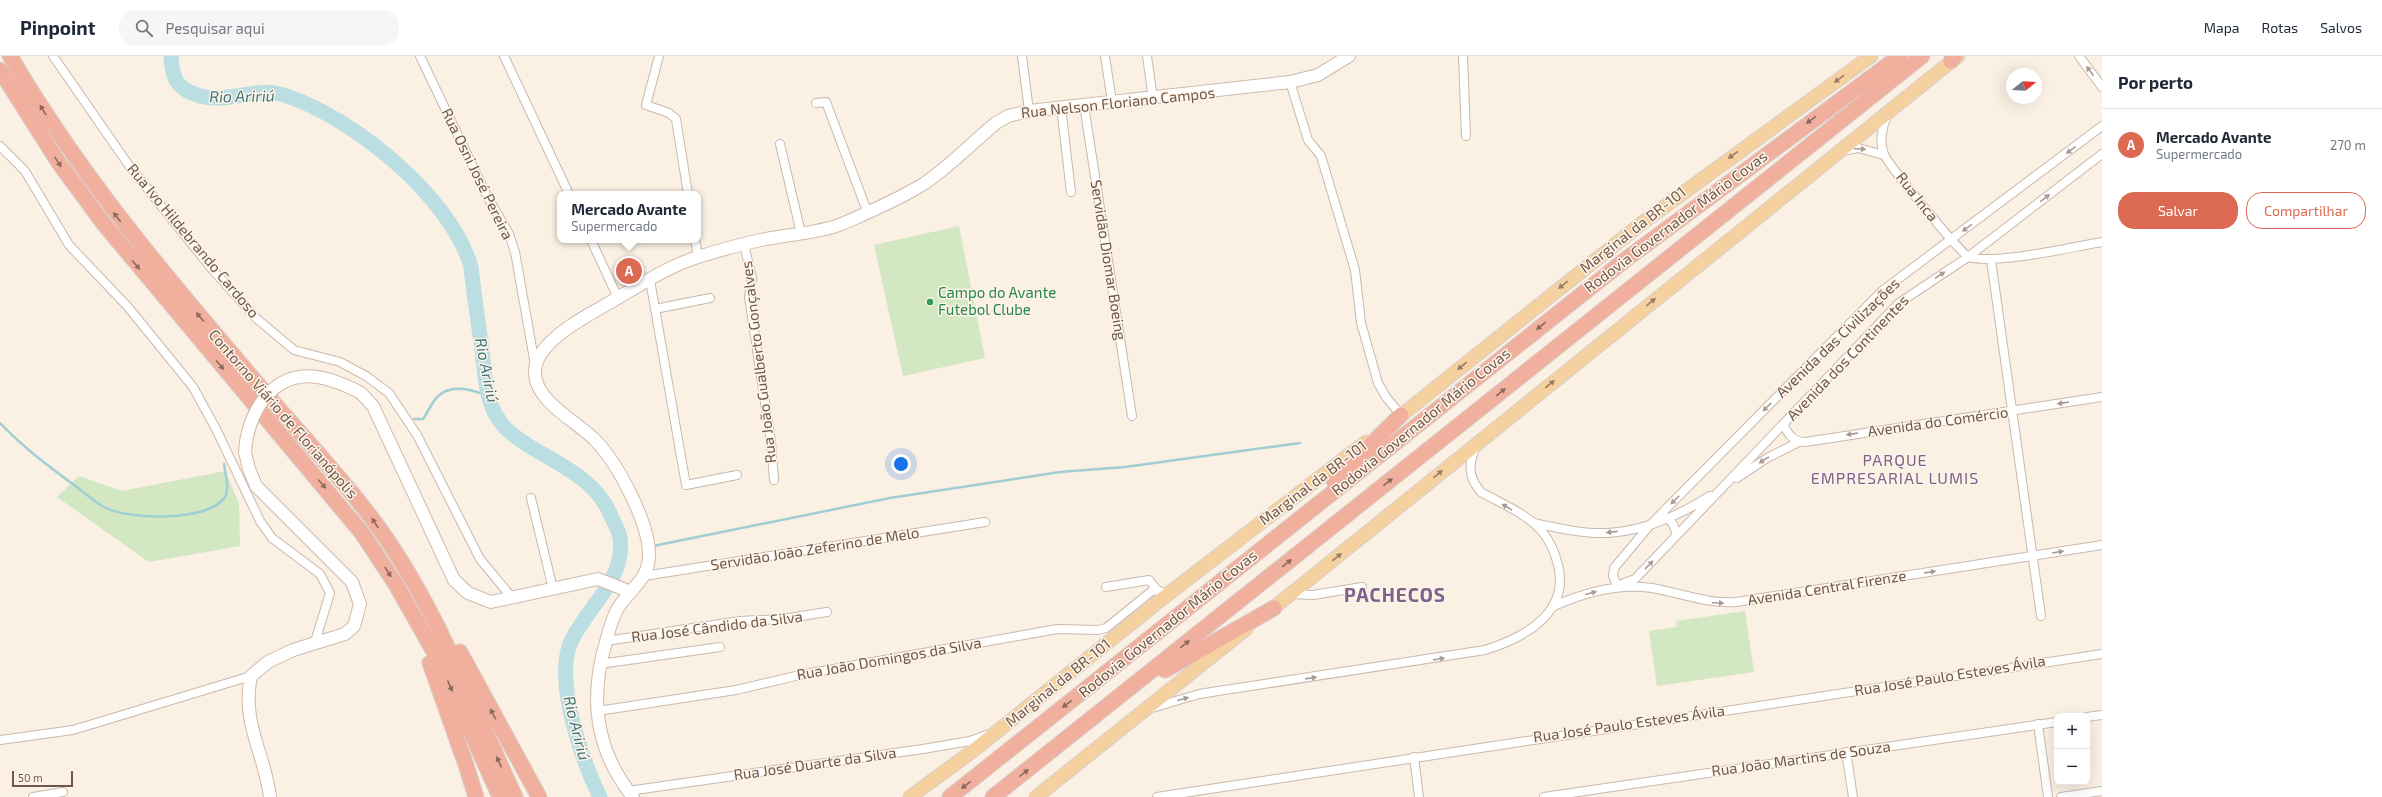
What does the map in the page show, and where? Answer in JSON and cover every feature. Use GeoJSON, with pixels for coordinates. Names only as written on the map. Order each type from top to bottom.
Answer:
{"type":"FeatureCollection","features":[{"type":"Feature","properties":{"kind":"highway","name":"Contorno Viário de Florianópolis"},"geometry":{"type":"LineString","coordinates":[[10,56],[55,129],[116,215],[179,293],[353,495],[389,545],[434,620],[476,707],[515,797]]}},
{"type":"Feature","properties":{"kind":"highway","name":"Rodovia Governador Mário Covas"},"geometry":{"type":"LineString","coordinates":[[950,797],[1625,260],[1900,56]]}},
{"type":"Feature","properties":{"kind":"highway","name":"Rodovia Governador Mário Covas"},"geometry":{"type":"LineString","coordinates":[[993,797],[1922,56]]}},
{"type":"Feature","properties":{"kind":"highway","name":"Contorno Viário de Florianópolis"},"geometry":{"type":"LineString","coordinates":[[0,70],[55,157],[104,224],[362,533],[395,583],[437,657],[500,797]]}},
{"type":"Feature","properties":{"kind":"highway"},"geometry":{"type":"LineString","coordinates":[[1273,540],[1401,415]]}},
{"type":"Feature","properties":{"kind":"highway"},"geometry":{"type":"LineString","coordinates":[[389,545],[405,557],[433,600],[539,797]]}},
{"type":"Feature","properties":{"kind":"highway"},"geometry":{"type":"LineString","coordinates":[[1122,695],[1274,608]]}},
{"type":"Feature","properties":{"kind":"highway"},"geometry":{"type":"LineString","coordinates":[[424,633],[426,652],[476,797]]}},
{"type":"Feature","properties":{"kind":"main road","name":"Marginal da BR-101"},"geometry":{"type":"LineString","coordinates":[[910,797],[999,730],[1162,592],[1401,415],[1642,223],[1871,56]]}},
{"type":"Feature","properties":{"kind":"main road"},"geometry":{"type":"LineString","coordinates":[[1036,797],[1274,608],[1480,440],[1955,58]]}},
{"type":"Feature","properties":{"kind":"street","name":"Rua Ivo Hildebrando Cardoso"},"geometry":{"type":"LineString","coordinates":[[53,56],[135,172],[212,269],[256,318],[294,350],[340,362],[366,376],[389,393],[417,435],[480,559],[513,599]]}},
{"type":"Feature","properties":{"kind":"street","name":"Rua Osni José Pereira"},"geometry":{"type":"LineString","coordinates":[[420,56],[486,194],[509,234],[515,252],[535,366]]}},
{"type":"Feature","properties":{"kind":"street"},"geometry":{"type":"LineString","coordinates":[[504,56],[568,191]]}},
{"type":"Feature","properties":{"kind":"street"},"geometry":{"type":"LineString","coordinates":[[659,56],[646,105],[669,113],[676,119],[688,191]]}},
{"type":"Feature","properties":{"kind":"street"},"geometry":{"type":"LineString","coordinates":[[1022,56],[1030,111]]}},
{"type":"Feature","properties":{"kind":"street"},"geometry":{"type":"LineString","coordinates":[[1105,56],[1112,102]]}},
{"type":"Feature","properties":{"kind":"street"},"geometry":{"type":"LineString","coordinates":[[1147,56],[1153,99]]}},
{"type":"Feature","properties":{"kind":"street","name":"Rua Nelson Floriano Campos"},"geometry":{"type":"LineString","coordinates":[[535,366],[545,349],[560,333],[650,280],[698,256],[744,244],[832,228],[925,183],[1002,119],[1030,111],[1061,107],[1153,99],[1290,82],[1318,75],[1349,56]]}},
{"type":"Feature","properties":{"kind":"street"},"geometry":{"type":"LineString","coordinates":[[1463,56],[1466,136]]}},
{"type":"Feature","properties":{"kind":"street"},"geometry":{"type":"LineString","coordinates":[[2079,56],[2102,86]]}},
{"type":"Feature","properties":{"kind":"street"},"geometry":{"type":"LineString","coordinates":[[1290,82],[1308,140],[1321,156],[1355,270],[1362,323],[1378,384],[1388,401],[1401,415]]}},
{"type":"Feature","properties":{"kind":"street"},"geometry":{"type":"LineString","coordinates":[[816,103],[826,102],[867,211]]}},
{"type":"Feature","properties":{"kind":"street","name":"Servidão Diomar Boeing"},"geometry":{"type":"LineString","coordinates":[[1084,105],[1132,416]]}},
{"type":"Feature","properties":{"kind":"street"},"geometry":{"type":"LineString","coordinates":[[1061,107],[1071,192]]}},
{"type":"Feature","properties":{"kind":"street"},"geometry":{"type":"LineString","coordinates":[[1837,152],[1858,148],[1884,155],[1882,134],[1888,111]]}},
{"type":"Feature","properties":{"kind":"street","name":"Avenida das Civilizações"},"geometry":{"type":"LineString","coordinates":[[1617,586],[1613,576],[1614,568],[1650,525],[1882,291],[2102,126]]}},
{"type":"Feature","properties":{"kind":"street"},"geometry":{"type":"LineString","coordinates":[[780,144],[801,233]]}},
{"type":"Feature","properties":{"kind":"street"},"geometry":{"type":"LineString","coordinates":[[0,146],[11,155],[25,171],[69,245],[128,307],[193,387],[216,429],[260,521],[272,538],[320,574],[330,593],[315,642]]}},
{"type":"Feature","properties":{"kind":"street","name":"Avenida dos Continentes"},"geometry":{"type":"LineString","coordinates":[[1617,586],[1635,579],[1899,303],[1968,257],[2102,154]]}},
{"type":"Feature","properties":{"kind":"street","name":"Rua Inca"},"geometry":{"type":"LineString","coordinates":[[1884,155],[1951,240],[1968,257]]}},
{"type":"Feature","properties":{"kind":"street"},"geometry":{"type":"LineString","coordinates":[[1968,257],[1991,260],[2102,242]]}},
{"type":"Feature","properties":{"kind":"street"},"geometry":{"type":"LineString","coordinates":[[592,243],[618,298]]}},
{"type":"Feature","properties":{"kind":"street"},"geometry":{"type":"LineString","coordinates":[[696,243],[698,256]]}},
{"type":"Feature","properties":{"kind":"street","name":"Rua João Gualberto Gonçalves"},"geometry":{"type":"LineString","coordinates":[[744,244],[752,278],[749,297],[771,442],[774,480]]}},
{"type":"Feature","properties":{"kind":"street"},"geometry":{"type":"LineString","coordinates":[[1991,260],[2041,616]]}},
{"type":"Feature","properties":{"kind":"street"},"geometry":{"type":"LineString","coordinates":[[650,280],[686,485],[737,475]]}},
{"type":"Feature","properties":{"kind":"street"},"geometry":{"type":"LineString","coordinates":[[655,309],[710,298]]}},
{"type":"Feature","properties":{"kind":"street"},"geometry":{"type":"LineString","coordinates":[[535,366],[535,378],[542,393],[598,442],[626,488],[641,519],[649,545],[649,562],[644,576],[626,590],[606,641],[597,682],[600,728],[609,758],[616,773],[631,794]]}},
{"type":"Feature","properties":{"kind":"street"},"geometry":{"type":"LineString","coordinates":[[0,740],[73,730],[251,676],[268,662],[315,642],[345,634],[354,626],[360,604],[358,594],[352,582],[256,486],[248,469],[245,452],[246,442],[256,410],[269,393],[287,380],[302,376],[316,376],[343,384],[361,393],[373,406],[454,580],[468,593],[491,602],[513,599],[552,589],[602,580],[626,590]]}},
{"type":"Feature","properties":{"kind":"street","name":"Avenida do Comércio"},"geometry":{"type":"LineString","coordinates":[[1720,490],[1767,458],[1799,442],[2102,397]]}},
{"type":"Feature","properties":{"kind":"street"},"geometry":{"type":"LineString","coordinates":[[1783,424],[1791,437],[1799,442]]}},
{"type":"Feature","properties":{"kind":"street"},"geometry":{"type":"LineString","coordinates":[[1480,440],[1469,466],[1475,484],[1481,492],[1534,523],[1558,528],[1608,533],[1650,525],[1667,518],[1720,490]]}},
{"type":"Feature","properties":{"kind":"street"},"geometry":{"type":"LineString","coordinates":[[531,498],[552,589]]}},
{"type":"Feature","properties":{"kind":"street"},"geometry":{"type":"LineString","coordinates":[[1667,518],[1675,527],[1677,535]]}},
{"type":"Feature","properties":{"kind":"street","name":"Servidão João Zeferino de Melo"},"geometry":{"type":"LineString","coordinates":[[644,576],[985,522]]}},
{"type":"Feature","properties":{"kind":"street"},"geometry":{"type":"LineString","coordinates":[[1534,523],[1550,544],[1556,556],[1563,592],[1572,598]]}},
{"type":"Feature","properties":{"kind":"street"},"geometry":{"type":"LineString","coordinates":[[1550,544],[1551,538],[1558,528]]}},
{"type":"Feature","properties":{"kind":"street","name":"Avenida Central Firenze"},"geometry":{"type":"LineString","coordinates":[[1554,606],[1572,598],[1617,586],[1652,588],[1704,601],[1736,602],[2102,545]]}},
{"type":"Feature","properties":{"kind":"street"},"geometry":{"type":"LineString","coordinates":[[1106,587],[1148,580],[1162,592]]}},
{"type":"Feature","properties":{"kind":"street"},"geometry":{"type":"LineString","coordinates":[[1145,710],[1199,694],[1485,650],[1506,644],[1532,629],[1554,606],[1560,582]]}},
{"type":"Feature","properties":{"kind":"street"},"geometry":{"type":"LineString","coordinates":[[1291,594],[1313,595],[1362,587]]}},
{"type":"Feature","properties":{"kind":"street","name":"Rua João Domingos da Silva"},"geometry":{"type":"LineString","coordinates":[[598,711],[736,690],[800,675],[1057,629],[1098,630],[1106,628],[1152,591],[1162,592]]}},
{"type":"Feature","properties":{"kind":"street","name":"Rua José Cândido da Silva"},"geometry":{"type":"LineString","coordinates":[[606,641],[740,621],[782,619],[827,612]]}},
{"type":"Feature","properties":{"kind":"street"},"geometry":{"type":"LineString","coordinates":[[600,664],[720,647]]}},
{"type":"Feature","properties":{"kind":"street","name":"Rua José Paulo Esteves Ávila"},"geometry":{"type":"LineString","coordinates":[[1157,797],[2102,654]]}},
{"type":"Feature","properties":{"kind":"street"},"geometry":{"type":"LineString","coordinates":[[251,676],[249,697],[251,728],[269,787],[270,797]]}},
{"type":"Feature","properties":{"kind":"street"},"geometry":{"type":"LineString","coordinates":[[2090,717],[2102,715]]}},
{"type":"Feature","properties":{"kind":"street","name":"Rua João Martins de Souza"},"geometry":{"type":"LineString","coordinates":[[1544,797],[2054,722]]}},
{"type":"Feature","properties":{"kind":"street"},"geometry":{"type":"LineString","coordinates":[[2038,724],[2048,797]]}},
{"type":"Feature","properties":{"kind":"street","name":"Rua José Duarte da Silva"},"geometry":{"type":"LineString","coordinates":[[631,794],[970,741],[999,730]]}},
{"type":"Feature","properties":{"kind":"street"},"geometry":{"type":"LineString","coordinates":[[1846,752],[1852,797]]}},
{"type":"Feature","properties":{"kind":"street"},"geometry":{"type":"LineString","coordinates":[[1414,757],[1419,797]]}},
{"type":"Feature","properties":{"kind":"street"},"geometry":{"type":"LineString","coordinates":[[2061,797],[2102,791]]}},
{"type":"Feature","properties":{"kind":"street"},"geometry":{"type":"LineString","coordinates":[[33,797],[63,792]]}},
{"type":"Feature","properties":{"kind":"green space","name":"Campo do Avante Futebol Clube"},"geometry":{"type":"Polygon","coordinates":[[[959,226],[985,358],[903,376],[874,245],[959,226]]]}},
{"type":"Feature","properties":{"kind":"green space"},"geometry":{"type":"Polygon","coordinates":[[[225,471],[239,503],[240,546],[149,562],[57,497],[79,476],[122,491],[225,471]]]}},
{"type":"Feature","properties":{"kind":"green space"},"geometry":{"type":"Polygon","coordinates":[[[1745,611],[1754,672],[1657,686],[1649,631],[1677,627],[1676,621],[1745,611]]]}},
{"type":"Feature","properties":{"kind":"waterway","name":"Rio Aririú"},"geometry":{"type":"LineString","coordinates":[[171,56],[174,76],[177,82],[185,90],[192,93],[210,98],[231,97],[263,92],[274,93],[284,95],[311,106],[340,121],[396,163],[421,188],[443,214],[460,240],[471,267],[486,386],[494,412],[505,427],[515,436],[564,466],[587,483],[605,504],[617,528],[620,538],[620,553],[617,568],[603,594],[577,631],[570,644],[566,661],[568,700],[573,722],[586,763],[600,797]]}},
{"type":"Feature","properties":{"kind":"waterway"},"geometry":{"type":"LineString","coordinates":[[414,419],[423,419],[439,395],[452,389],[467,389],[488,396]]}},
{"type":"Feature","properties":{"kind":"waterway"},"geometry":{"type":"LineString","coordinates":[[0,423],[36,456],[96,502],[115,511],[130,514],[148,516],[186,515],[203,511],[216,505],[225,497],[227,489],[224,464]]}},
{"type":"Feature","properties":{"kind":"waterway"},"geometry":{"type":"LineString","coordinates":[[653,546],[890,498],[1060,472],[1125,467],[1300,443]]}},
{"type":"Feature","properties":{"kind":"place","name":"Mercado Avante"},"geometry":{"type":"Point","coordinates":[629,271]}},
{"type":"Feature","properties":{"kind":"place","name":"Campo do Avante Futebol Clube"},"geometry":{"type":"Point","coordinates":[930,302]}},
{"type":"Feature","properties":{"kind":"district","name":"PARQUE EMPRESARIAL LUMIS"},"geometry":{"type":"Point","coordinates":[1895,469]}},
{"type":"Feature","properties":{"kind":"district","name":"PACHECOS"},"geometry":{"type":"Point","coordinates":[1395,595]}}]}
